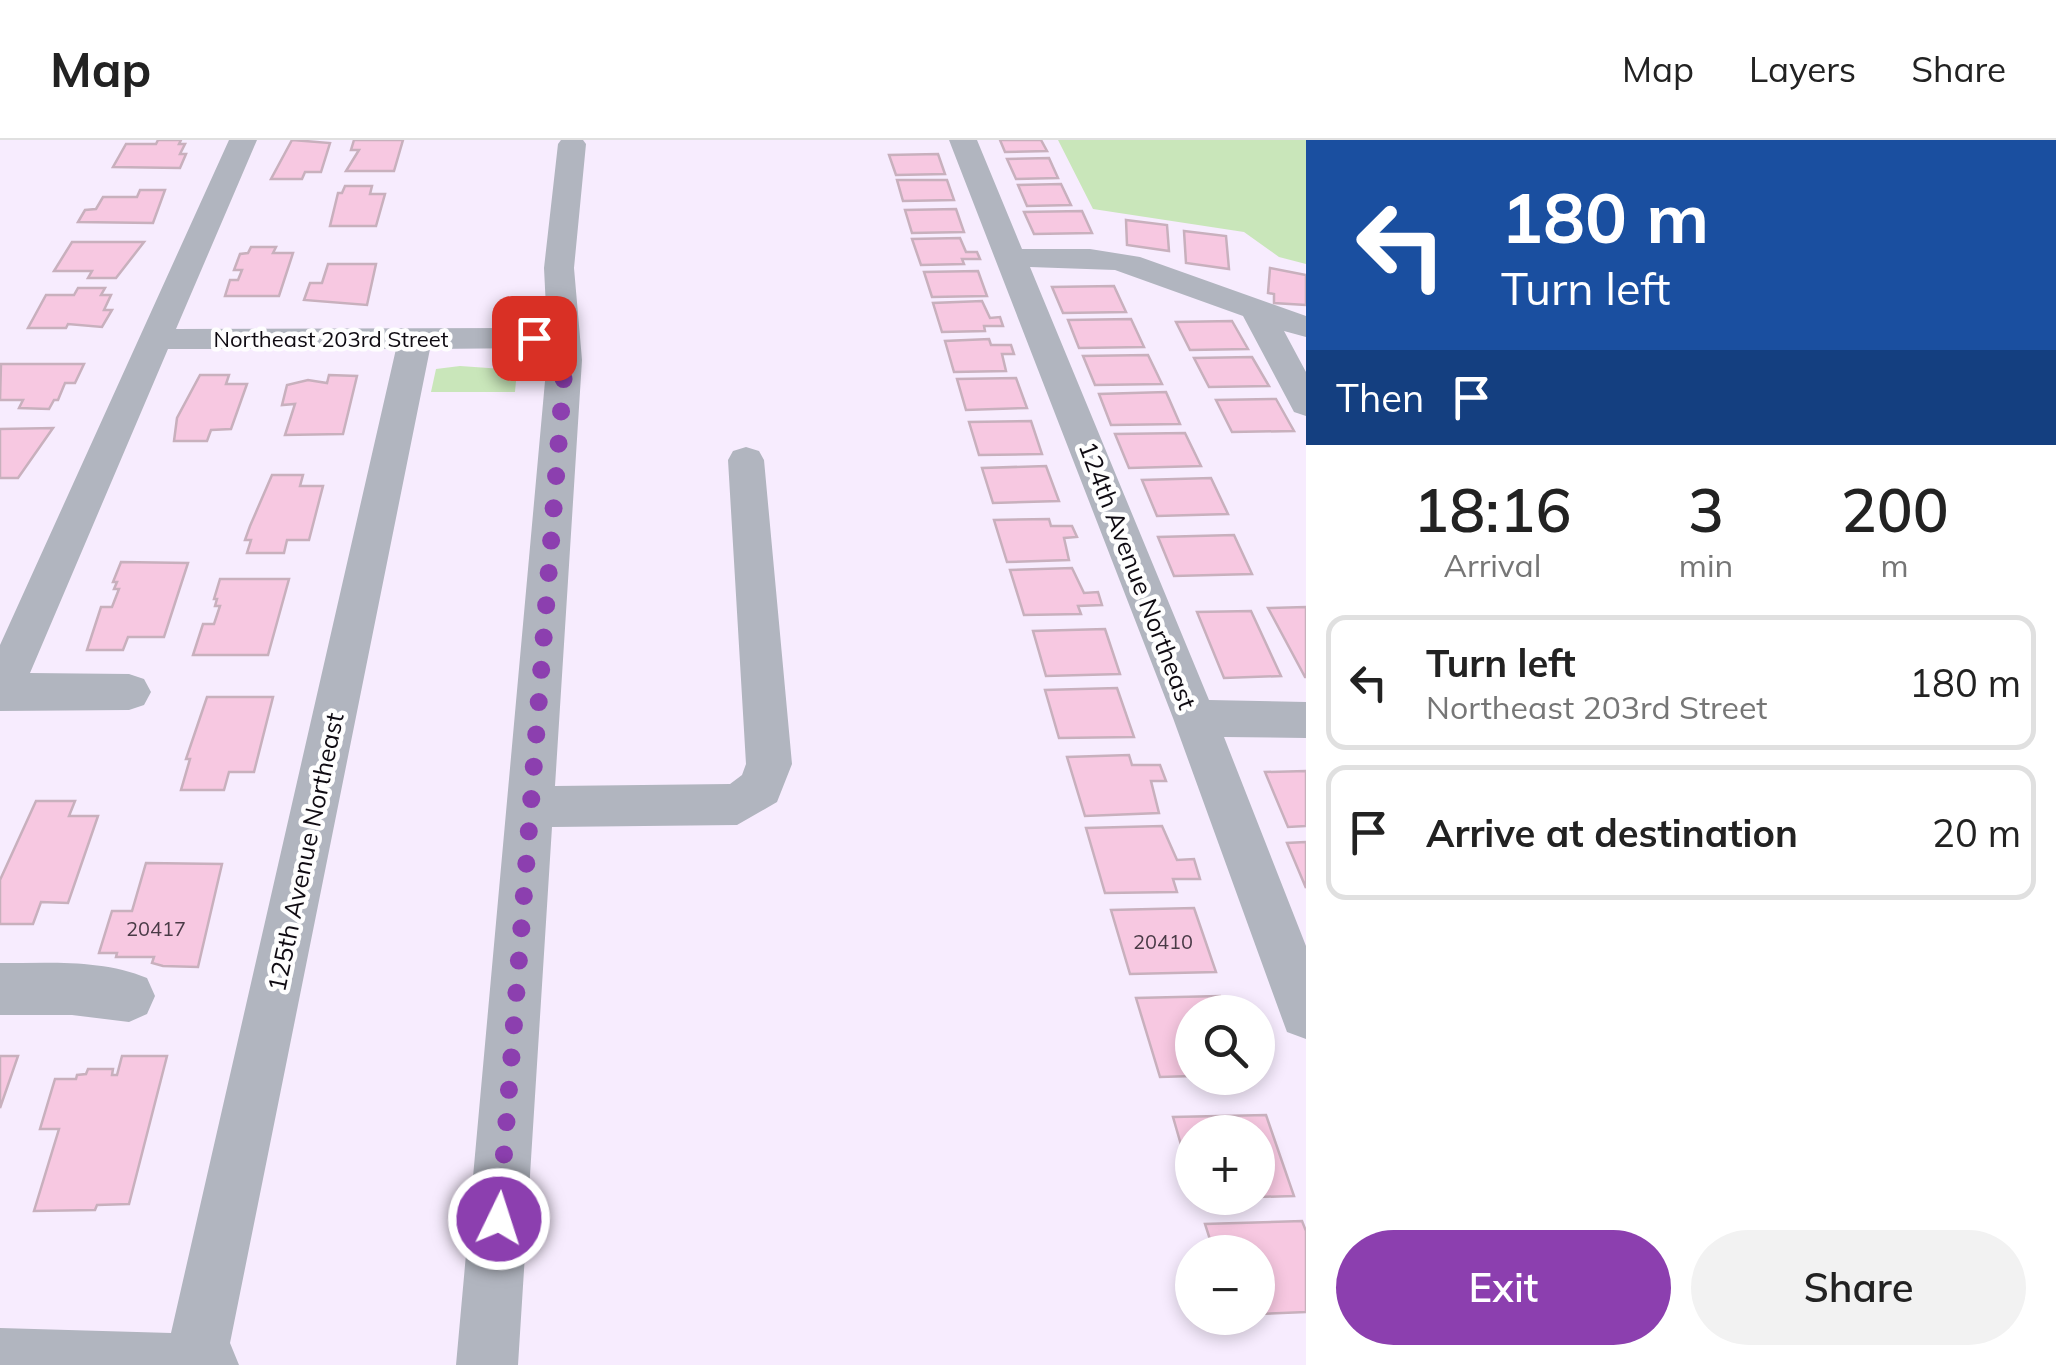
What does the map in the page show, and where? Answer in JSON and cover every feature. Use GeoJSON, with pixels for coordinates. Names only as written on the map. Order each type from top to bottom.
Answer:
{"type":"FeatureCollection","features":[{"type":"Feature","properties":{"kind":"street"},"geometry":{"type":"LineString","coordinates":[[129,692],[0,692],[243,140]]}},
{"type":"Feature","properties":{"kind":"street","name":"124th Avenue Northeast"},"geometry":{"type":"LineString","coordinates":[[963,140],[1014,258],[1195,718],[1306,1013]]}},
{"type":"Feature","properties":{"kind":"street"},"geometry":{"type":"LineString","coordinates":[[487,1365],[564,338],[559,268],[572,144]]}},
{"type":"Feature","properties":{"kind":"street"},"geometry":{"type":"LineString","coordinates":[[1014,258],[1128,264],[1192,283],[1257,312],[1306,326]]}},
{"type":"Feature","properties":{"kind":"street"},"geometry":{"type":"LineString","coordinates":[[1257,312],[1306,404]]}},
{"type":"Feature","properties":{"kind":"street","name":"Northeast 203rd Street"},"geometry":{"type":"LineString","coordinates":[[158,339],[564,338]]}},
{"type":"Feature","properties":{"kind":"street","name":"125th Avenue Northeast"},"geometry":{"type":"LineString","coordinates":[[195,1364],[415,339]]}},
{"type":"Feature","properties":{"kind":"street"},"geometry":{"type":"LineString","coordinates":[[531,807],[737,804],[761,788],[769,764],[746,460]]}},
{"type":"Feature","properties":{"kind":"street"},"geometry":{"type":"LineString","coordinates":[[1195,718],[1306,720]]}},
{"type":"Feature","properties":{"kind":"street"},"geometry":{"type":"LineString","coordinates":[[0,989],[72,988],[128,996]]}},
{"type":"Feature","properties":{"kind":"street"},"geometry":{"type":"LineString","coordinates":[[0,1359],[208,1365]]}},
{"type":"Feature","properties":{"kind":"green space"},"geometry":{"type":"Polygon","coordinates":[[[1058,140],[1306,140],[1306,264],[1279,257],[1244,232],[1093,209],[1058,140]]]}},
{"type":"Feature","properties":{"kind":"green space"},"geometry":{"type":"Polygon","coordinates":[[[460,366],[517,370],[515,392],[431,392],[436,369],[460,366]]]}},
{"type":"Feature","properties":{"kind":"building"},"geometry":{"type":"Polygon","coordinates":[[[158,140],[181,140],[179,144],[185,144],[180,154],[186,154],[180,168],[113,167],[126,144],[156,144],[158,140]]]}},
{"type":"Feature","properties":{"kind":"building"},"geometry":{"type":"Polygon","coordinates":[[[292,140],[330,143],[321,172],[305,172],[302,179],[271,179],[292,140]]]}},
{"type":"Feature","properties":{"kind":"building"},"geometry":{"type":"Polygon","coordinates":[[[354,140],[403,140],[394,171],[346,171],[359,150],[351,150],[354,140]]]}},
{"type":"Feature","properties":{"kind":"building"},"geometry":{"type":"Polygon","coordinates":[[[1000,140],[1041,140],[1047,151],[1005,152],[1000,140]]]}},
{"type":"Feature","properties":{"kind":"building"},"geometry":{"type":"Polygon","coordinates":[[[938,154],[945,174],[896,175],[889,155],[938,154]]]}},
{"type":"Feature","properties":{"kind":"building"},"geometry":{"type":"Polygon","coordinates":[[[1049,158],[1058,178],[1016,179],[1007,159],[1049,158]]]}},
{"type":"Feature","properties":{"kind":"building"},"geometry":{"type":"Polygon","coordinates":[[[897,180],[947,180],[954,200],[903,201],[897,180]]]}},
{"type":"Feature","properties":{"kind":"building"},"geometry":{"type":"Polygon","coordinates":[[[1061,184],[1071,205],[1027,206],[1018,185],[1061,184]]]}},
{"type":"Feature","properties":{"kind":"building"},"geometry":{"type":"Polygon","coordinates":[[[345,186],[372,186],[370,194],[385,194],[376,226],[330,226],[338,193],[345,186]]]}},
{"type":"Feature","properties":{"kind":"building"},"geometry":{"type":"Polygon","coordinates":[[[140,190],[165,190],[153,223],[78,222],[85,210],[96,209],[103,197],[137,197],[140,190]]]}},
{"type":"Feature","properties":{"kind":"building"},"geometry":{"type":"Polygon","coordinates":[[[956,209],[964,232],[912,233],[905,210],[956,209]]]}},
{"type":"Feature","properties":{"kind":"building"},"geometry":{"type":"Polygon","coordinates":[[[1082,211],[1092,233],[1034,234],[1024,212],[1082,211]]]}},
{"type":"Feature","properties":{"kind":"building"},"geometry":{"type":"Polygon","coordinates":[[[1126,220],[1167,225],[1169,251],[1127,245],[1126,220]]]}},
{"type":"Feature","properties":{"kind":"building"},"geometry":{"type":"Polygon","coordinates":[[[1184,231],[1226,236],[1229,269],[1186,263],[1184,231]]]}},
{"type":"Feature","properties":{"kind":"building"},"geometry":{"type":"Polygon","coordinates":[[[960,238],[966,252],[977,252],[980,259],[962,259],[964,264],[921,265],[912,239],[960,238]]]}},
{"type":"Feature","properties":{"kind":"building"},"geometry":{"type":"Polygon","coordinates":[[[72,242],[144,242],[116,278],[88,278],[92,271],[54,271],[72,242]]]}},
{"type":"Feature","properties":{"kind":"building"},"geometry":{"type":"Polygon","coordinates":[[[251,247],[276,247],[273,253],[293,253],[279,296],[225,296],[230,280],[238,280],[242,270],[234,270],[240,254],[248,253],[251,247]]]}},
{"type":"Feature","properties":{"kind":"building"},"geometry":{"type":"Polygon","coordinates":[[[328,264],[376,264],[367,305],[304,300],[310,283],[322,283],[328,264]]]}},
{"type":"Feature","properties":{"kind":"building"},"geometry":{"type":"Polygon","coordinates":[[[1270,268],[1306,275],[1306,305],[1274,303],[1274,294],[1268,293],[1270,268]]]}},
{"type":"Feature","properties":{"kind":"building"},"geometry":{"type":"Polygon","coordinates":[[[978,271],[987,296],[932,297],[924,272],[978,271]]]}},
{"type":"Feature","properties":{"kind":"building"},"geometry":{"type":"Polygon","coordinates":[[[1114,286],[1126,312],[1063,313],[1052,287],[1114,286]]]}},
{"type":"Feature","properties":{"kind":"building"},"geometry":{"type":"Polygon","coordinates":[[[78,288],[105,288],[101,295],[111,295],[104,310],[112,310],[102,327],[68,324],[66,328],[28,328],[46,295],[74,295],[78,288]]]}},
{"type":"Feature","properties":{"kind":"building"},"geometry":{"type":"Polygon","coordinates":[[[982,301],[990,318],[1000,317],[1003,326],[984,326],[985,331],[942,332],[933,303],[982,301]]]}},
{"type":"Feature","properties":{"kind":"building"},"geometry":{"type":"Polygon","coordinates":[[[1131,319],[1144,347],[1079,348],[1068,320],[1131,319]]]}},
{"type":"Feature","properties":{"kind":"building"},"geometry":{"type":"Polygon","coordinates":[[[1232,321],[1248,349],[1190,350],[1176,322],[1232,321]]]}},
{"type":"Feature","properties":{"kind":"building"},"geometry":{"type":"Polygon","coordinates":[[[989,339],[991,345],[1011,345],[1014,354],[1002,354],[1006,371],[954,372],[945,341],[989,339]]]}},
{"type":"Feature","properties":{"kind":"building"},"geometry":{"type":"Polygon","coordinates":[[[1148,355],[1162,384],[1095,385],[1083,356],[1148,355]]]}},
{"type":"Feature","properties":{"kind":"building"},"geometry":{"type":"Polygon","coordinates":[[[1252,357],[1269,386],[1209,387],[1194,358],[1252,357]]]}},
{"type":"Feature","properties":{"kind":"building"},"geometry":{"type":"Polygon","coordinates":[[[1,364],[84,364],[75,383],[65,383],[49,409],[19,408],[23,400],[0,400],[1,364]]]}},
{"type":"Feature","properties":{"kind":"building"},"geometry":{"type":"Polygon","coordinates":[[[200,375],[229,375],[226,384],[247,384],[231,429],[211,430],[207,441],[174,441],[177,418],[200,375]]]}},
{"type":"Feature","properties":{"kind":"building"},"geometry":{"type":"Polygon","coordinates":[[[329,375],[357,376],[343,434],[285,435],[295,404],[282,405],[287,385],[308,380],[327,383],[329,375]]]}},
{"type":"Feature","properties":{"kind":"building"},"geometry":{"type":"Polygon","coordinates":[[[1016,378],[1027,408],[966,410],[957,379],[1016,378]]]}},
{"type":"Feature","properties":{"kind":"building"},"geometry":{"type":"Polygon","coordinates":[[[1166,392],[1180,424],[1111,425],[1099,394],[1166,392]]]}},
{"type":"Feature","properties":{"kind":"building"},"geometry":{"type":"Polygon","coordinates":[[[1276,399],[1294,431],[1232,432],[1216,400],[1276,399]]]}},
{"type":"Feature","properties":{"kind":"building"},"geometry":{"type":"Polygon","coordinates":[[[1031,421],[1042,454],[979,455],[969,422],[1031,421]]]}},
{"type":"Feature","properties":{"kind":"building"},"geometry":{"type":"Polygon","coordinates":[[[53,428],[18,478],[0,478],[0,429],[53,428]]]}},
{"type":"Feature","properties":{"kind":"building"},"geometry":{"type":"Polygon","coordinates":[[[1185,433],[1201,466],[1129,468],[1115,434],[1185,433]]]}},
{"type":"Feature","properties":{"kind":"building"},"geometry":{"type":"Polygon","coordinates":[[[1046,466],[1059,501],[993,503],[982,468],[1046,466]]]}},
{"type":"Feature","properties":{"kind":"building"},"geometry":{"type":"Polygon","coordinates":[[[272,475],[303,475],[300,486],[323,486],[309,540],[287,540],[284,553],[247,553],[251,540],[245,540],[272,475]]]}},
{"type":"Feature","properties":{"kind":"building"},"geometry":{"type":"Polygon","coordinates":[[[1211,478],[1228,514],[1157,516],[1142,480],[1211,478]]]}},
{"type":"Feature","properties":{"kind":"building"},"geometry":{"type":"Polygon","coordinates":[[[1049,519],[1051,526],[1072,526],[1077,537],[1064,538],[1069,560],[1007,562],[994,520],[1049,519]]]}},
{"type":"Feature","properties":{"kind":"building"},"geometry":{"type":"Polygon","coordinates":[[[1234,535],[1252,574],[1174,576],[1158,537],[1234,535]]]}},
{"type":"Feature","properties":{"kind":"building"},"geometry":{"type":"Polygon","coordinates":[[[121,562],[188,563],[164,637],[128,637],[123,650],[87,650],[101,607],[112,607],[119,589],[114,589],[117,582],[113,582],[121,562]]]}},
{"type":"Feature","properties":{"kind":"building"},"geometry":{"type":"Polygon","coordinates":[[[1072,568],[1084,593],[1098,592],[1102,605],[1078,606],[1081,614],[1024,615],[1010,570],[1072,568]]]}},
{"type":"Feature","properties":{"kind":"building"},"geometry":{"type":"Polygon","coordinates":[[[220,579],[289,579],[268,655],[193,655],[203,624],[214,624],[220,606],[215,606],[214,599],[220,579]]]}},
{"type":"Feature","properties":{"kind":"building"},"geometry":{"type":"Polygon","coordinates":[[[1306,607],[1306,677],[1305,677],[1268,608],[1306,607]]]}},
{"type":"Feature","properties":{"kind":"building"},"geometry":{"type":"Polygon","coordinates":[[[1251,611],[1281,676],[1224,678],[1197,612],[1251,611]]]}},
{"type":"Feature","properties":{"kind":"building"},"geometry":{"type":"Polygon","coordinates":[[[1105,629],[1120,674],[1046,676],[1033,631],[1105,629]]]}},
{"type":"Feature","properties":{"kind":"building"},"geometry":{"type":"Polygon","coordinates":[[[1117,688],[1134,737],[1059,738],[1045,690],[1117,688]]]}},
{"type":"Feature","properties":{"kind":"building"},"geometry":{"type":"Polygon","coordinates":[[[207,697],[273,697],[254,772],[229,772],[224,790],[181,790],[190,759],[186,759],[207,697]]]}},
{"type":"Feature","properties":{"kind":"building"},"geometry":{"type":"Polygon","coordinates":[[[1129,755],[1132,765],[1160,765],[1166,781],[1151,781],[1159,813],[1085,816],[1067,757],[1129,755]]]}},
{"type":"Feature","properties":{"kind":"building"},"geometry":{"type":"Polygon","coordinates":[[[1306,771],[1306,826],[1288,827],[1265,772],[1306,771]]]}},
{"type":"Feature","properties":{"kind":"building"},"geometry":{"type":"Polygon","coordinates":[[[36,801],[75,801],[69,816],[98,816],[68,903],[41,902],[33,924],[0,924],[0,880],[36,801]]]}},
{"type":"Feature","properties":{"kind":"building"},"geometry":{"type":"Polygon","coordinates":[[[1162,826],[1177,860],[1194,859],[1200,879],[1173,879],[1177,892],[1105,893],[1086,828],[1162,826]]]}},
{"type":"Feature","properties":{"kind":"building"},"geometry":{"type":"Polygon","coordinates":[[[1306,842],[1306,888],[1287,843],[1306,842]]]}},
{"type":"Feature","properties":{"kind":"building"},"geometry":{"type":"Polygon","coordinates":[[[146,863],[222,864],[198,967],[163,966],[152,963],[154,957],[99,953],[112,911],[132,911],[146,863]]]}},
{"type":"Feature","properties":{"kind":"building"},"geometry":{"type":"Polygon","coordinates":[[[1194,908],[1216,972],[1130,974],[1111,910],[1194,908]]]}},
{"type":"Feature","properties":{"kind":"building"},"geometry":{"type":"Polygon","coordinates":[[[1175,997],[1175,1077],[1160,1077],[1136,998],[1175,997]]]}},
{"type":"Feature","properties":{"kind":"building"},"geometry":{"type":"Polygon","coordinates":[[[0,1056],[18,1056],[0,1108],[0,1056]]]}},
{"type":"Feature","properties":{"kind":"building"},"geometry":{"type":"Polygon","coordinates":[[[122,1056],[167,1056],[129,1204],[97,1205],[95,1210],[34,1211],[59,1129],[40,1129],[55,1079],[76,1079],[88,1069],[113,1069],[112,1075],[117,1075],[122,1056]]]}},
{"type":"Feature","properties":{"kind":"building"},"geometry":{"type":"Polygon","coordinates":[[[1275,1141],[1294,1196],[1275,1197],[1275,1141]]]}},
{"type":"Feature","properties":{"kind":"building"},"geometry":{"type":"Polygon","coordinates":[[[1302,1221],[1306,1231],[1306,1312],[1275,1313],[1275,1235],[1209,1235],[1205,1224],[1302,1221]]]}},
{"type":"Feature","properties":{"kind":"route"},"geometry":{"type":"LineString","coordinates":[[499,1219],[565,360],[564,338],[534,338]]}}]}
